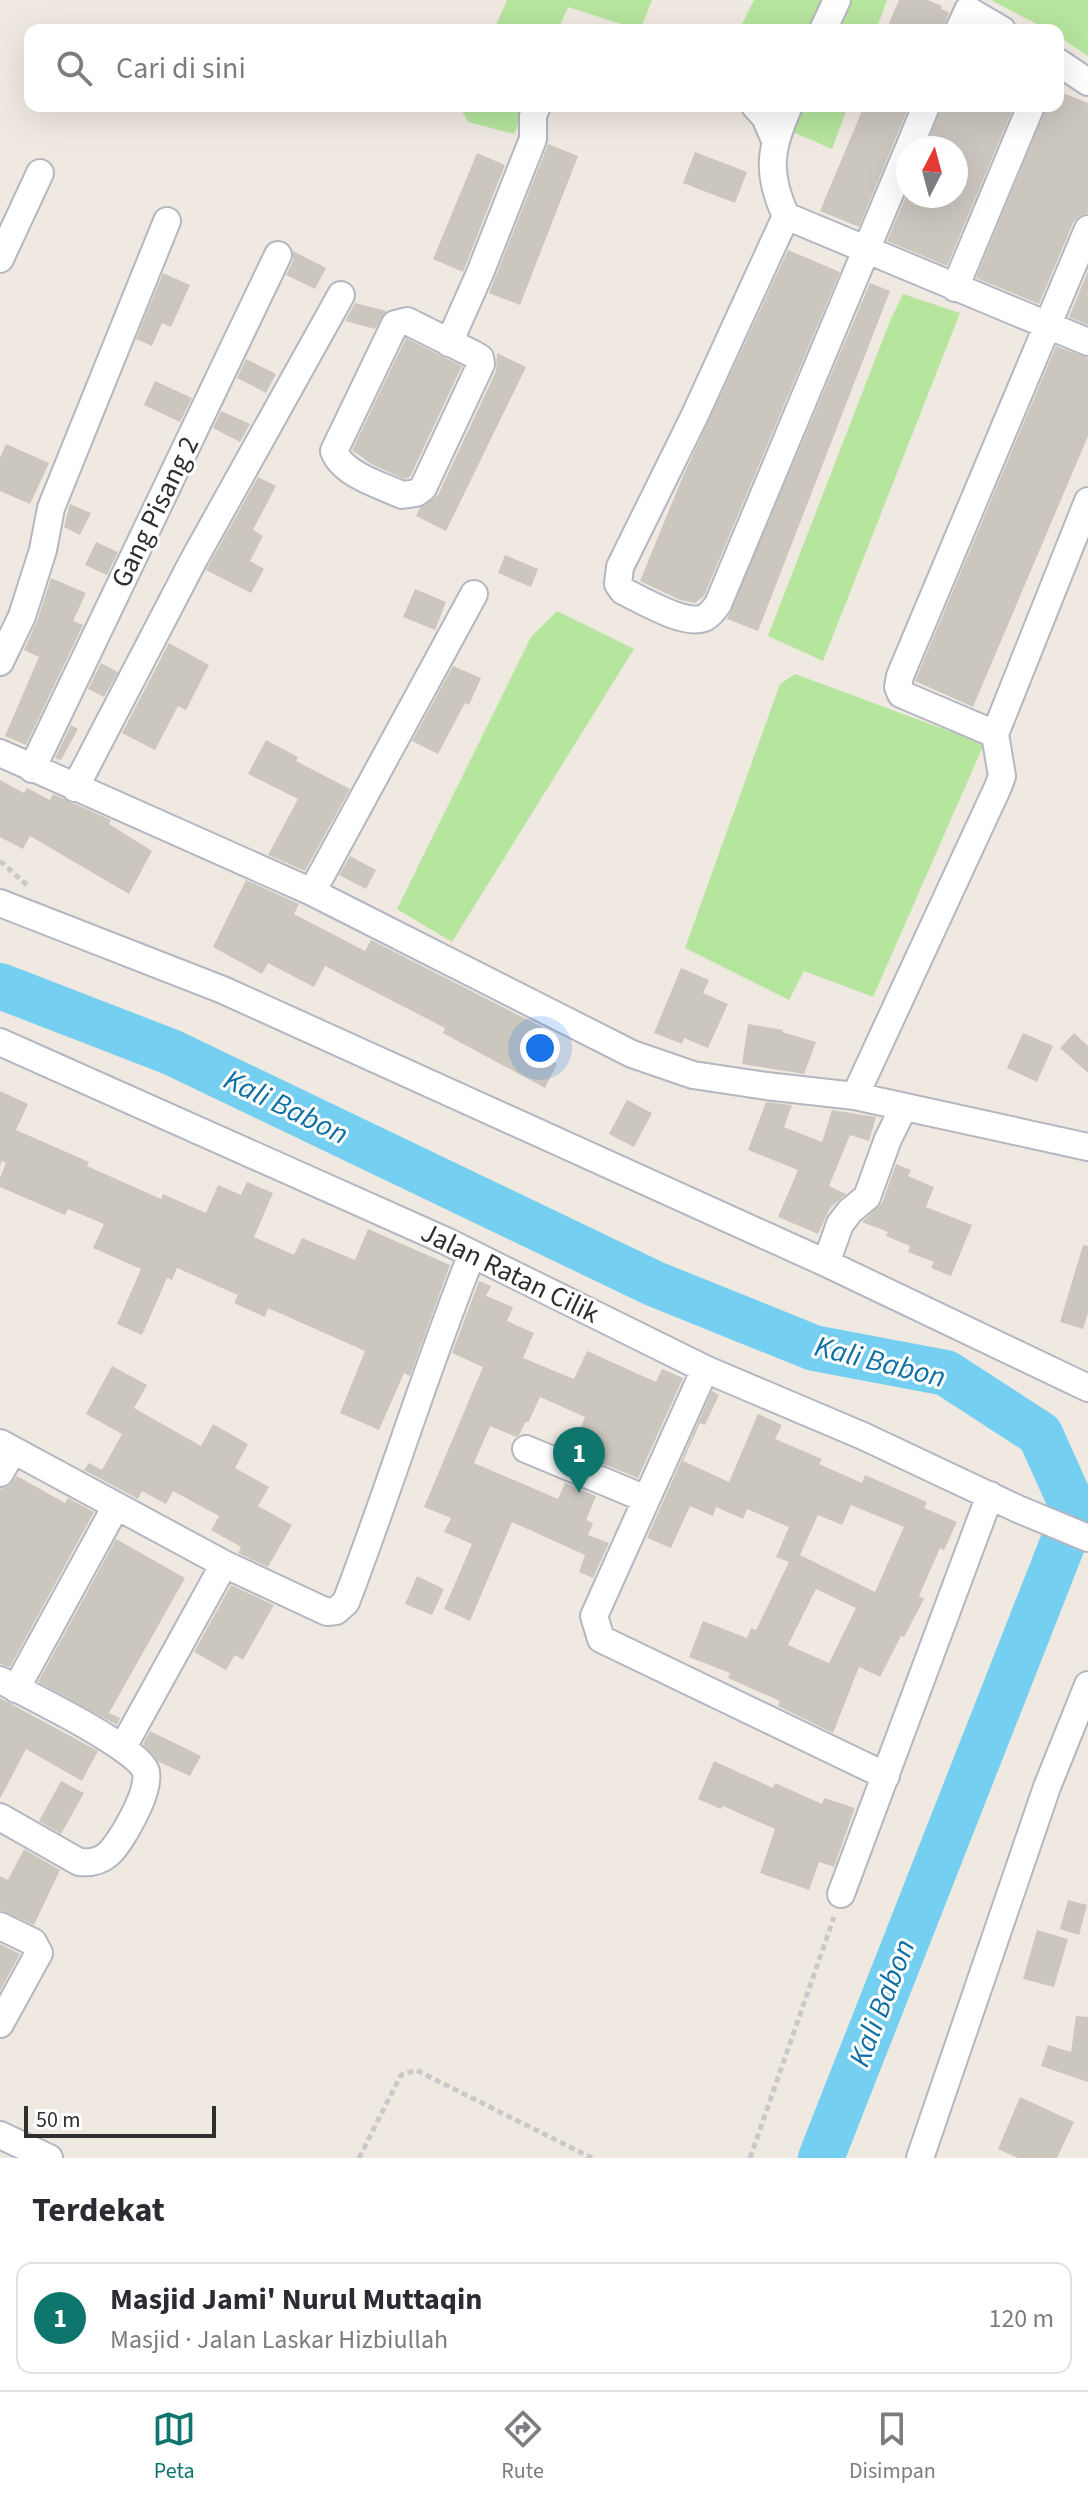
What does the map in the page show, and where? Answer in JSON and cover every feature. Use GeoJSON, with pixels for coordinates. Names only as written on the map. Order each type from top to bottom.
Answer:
{"type":"FeatureCollection","features":[{"type":"Feature","properties":{"kind":"street"},"geometry":{"type":"LineString","coordinates":[[826,24],[837,0]]}},
{"type":"Feature","properties":{"kind":"street"},"geometry":{"type":"LineString","coordinates":[[958,13],[986,24]]}},
{"type":"Feature","properties":{"kind":"street"},"geometry":{"type":"LineString","coordinates":[[1064,66],[1088,82]]}},
{"type":"Feature","properties":{"kind":"street"},"geometry":{"type":"LineString","coordinates":[[449,343],[533,139],[535,112]]}},
{"type":"Feature","properties":{"kind":"street"},"geometry":{"type":"LineString","coordinates":[[760,112],[774,138],[775,188],[786,216],[694,417],[620,567],[618,584],[623,591],[680,617],[702,619],[718,604],[896,178]]}},
{"type":"Feature","properties":{"kind":"street"},"geometry":{"type":"LineString","coordinates":[[774,138],[786,112]]}},
{"type":"Feature","properties":{"kind":"street"},"geometry":{"type":"LineString","coordinates":[[913,136],[923,112]]}},
{"type":"Feature","properties":{"kind":"street"},"geometry":{"type":"LineString","coordinates":[[955,288],[1028,112]]}},
{"type":"Feature","properties":{"kind":"street"},"geometry":{"type":"LineString","coordinates":[[0,259],[40,173]]}},
{"type":"Feature","properties":{"kind":"street"},"geometry":{"type":"LineString","coordinates":[[786,216],[1088,342]]}},
{"type":"Feature","properties":{"kind":"street"},"geometry":{"type":"LineString","coordinates":[[0,662],[22,616],[43,550],[51,508],[167,221]]}},
{"type":"Feature","properties":{"kind":"street"},"geometry":{"type":"LineString","coordinates":[[995,734],[901,694],[898,687],[900,676],[1088,229]]}},
{"type":"Feature","properties":{"kind":"street","name":"Gang Pisang 2"},"geometry":{"type":"LineString","coordinates":[[32,769],[278,255]]}},
{"type":"Feature","properties":{"kind":"street"},"geometry":{"type":"LineString","coordinates":[[75,788],[193,561],[341,295]]}},
{"type":"Feature","properties":{"kind":"street"},"geometry":{"type":"LineString","coordinates":[[407,321],[449,343],[480,358],[481,364],[423,488],[416,493],[402,495],[339,462],[335,445],[395,324],[407,321]]}},
{"type":"Feature","properties":{"kind":"street"},"geometry":{"type":"LineString","coordinates":[[855,1096],[998,787],[1002,776],[995,734],[1088,501]]}},
{"type":"Feature","properties":{"kind":"street"},"geometry":{"type":"LineString","coordinates":[[312,892],[474,594]]}},
{"type":"Feature","properties":{"kind":"street"},"geometry":{"type":"LineString","coordinates":[[0,753],[312,892],[632,1054],[693,1075],[855,1096],[1088,1147]]}},
{"type":"Feature","properties":{"kind":"street"},"geometry":{"type":"LineString","coordinates":[[0,903],[223,990],[826,1263],[1088,1388]]}},
{"type":"Feature","properties":{"kind":"street","name":"Jalan Ratan Cilik"},"geometry":{"type":"LineString","coordinates":[[0,1042],[472,1254],[705,1369],[863,1436],[1018,1509],[1088,1538]]}},
{"type":"Feature","properties":{"kind":"street"},"geometry":{"type":"LineString","coordinates":[[826,1263],[840,1224],[867,1197],[888,1139],[904,1107]]}},
{"type":"Feature","properties":{"kind":"street"},"geometry":{"type":"LineString","coordinates":[[0,1473],[6,1446],[224,1564],[327,1612],[336,1611],[346,1602],[380,1514],[438,1337],[472,1254]]}},
{"type":"Feature","properties":{"kind":"street"},"geometry":{"type":"LineString","coordinates":[[705,1369],[594,1616],[601,1639],[886,1776]]}},
{"type":"Feature","properties":{"kind":"street"},"geometry":{"type":"LineString","coordinates":[[526,1449],[646,1499]]}},
{"type":"Feature","properties":{"kind":"street"},"geometry":{"type":"LineString","coordinates":[[841,1894],[990,1495]]}},
{"type":"Feature","properties":{"kind":"street"},"geometry":{"type":"LineString","coordinates":[[0,1817],[79,1862],[93,1863],[105,1859],[138,1809],[146,1770],[123,1747],[8,1684],[116,1506]]}},
{"type":"Feature","properties":{"kind":"street"},"geometry":{"type":"LineString","coordinates":[[123,1747],[224,1564]]}},
{"type":"Feature","properties":{"kind":"street"},"geometry":{"type":"LineString","coordinates":[[920,2158],[1047,1787],[1088,1685]]}},
{"type":"Feature","properties":{"kind":"street"},"geometry":{"type":"LineString","coordinates":[[0,1926],[33,1942],[38,1949],[38,1957],[0,2024]]}},
{"type":"Feature","properties":{"kind":"street"},"geometry":{"type":"LineString","coordinates":[[0,2135],[49,2158]]}},
{"type":"Feature","properties":{"kind":"path"},"geometry":{"type":"LineString","coordinates":[[750,2158],[841,1894]]}},
{"type":"Feature","properties":{"kind":"path"},"geometry":{"type":"LineString","coordinates":[[359,2158],[401,2075],[416,2070],[592,2158]]}},
{"type":"Feature","properties":{"kind":"green space"},"geometry":{"type":"Polygon","coordinates":[[[507,0],[652,0],[642,24],[621,24],[568,7],[561,24],[497,24],[507,0]]]}},
{"type":"Feature","properties":{"kind":"green space"},"geometry":{"type":"Polygon","coordinates":[[[754,0],[887,0],[878,24],[742,24],[754,0]]]}},
{"type":"Feature","properties":{"kind":"green space"},"geometry":{"type":"Polygon","coordinates":[[[991,0],[1088,0],[1088,56],[1064,40],[1064,24],[1037,24],[991,0]]]}},
{"type":"Feature","properties":{"kind":"green space"},"geometry":{"type":"Polygon","coordinates":[[[463,112],[523,112],[514,134],[468,122],[463,112]]]}},
{"type":"Feature","properties":{"kind":"green space"},"geometry":{"type":"Polygon","coordinates":[[[771,112],[846,112],[832,149],[786,129],[771,112]]]}},
{"type":"Feature","properties":{"kind":"green space"},"geometry":{"type":"Polygon","coordinates":[[[903,294],[960,313],[823,661],[768,636],[903,294]]]}},
{"type":"Feature","properties":{"kind":"green space"},"geometry":{"type":"Polygon","coordinates":[[[557,611],[634,649],[452,942],[397,909],[531,637],[557,611]]]}},
{"type":"Feature","properties":{"kind":"green space"},"geometry":{"type":"Polygon","coordinates":[[[795,674],[984,744],[873,997],[804,971],[789,1000],[685,948],[780,684],[795,674]]]}},
{"type":"Feature","properties":{"kind":"building"},"geometry":{"type":"Polygon","coordinates":[[[899,0],[928,0],[949,12],[945,24],[889,24],[899,0]]]}},
{"type":"Feature","properties":{"kind":"building"},"geometry":{"type":"Polygon","coordinates":[[[1064,93],[1088,103],[1088,213],[1079,216],[1073,223],[1039,304],[976,278],[1045,112],[1064,112],[1064,93]]]}},
{"type":"Feature","properties":{"kind":"building"},"geometry":{"type":"Polygon","coordinates":[[[861,112],[907,112],[896,136],[859,227],[820,211],[861,112]]]}},
{"type":"Feature","properties":{"kind":"building"},"geometry":{"type":"Polygon","coordinates":[[[940,112],[1011,112],[947,266],[887,241],[901,208],[968,208],[968,136],[931,136],[940,112]]]}},
{"type":"Feature","properties":{"kind":"building"},"geometry":{"type":"Polygon","coordinates":[[[548,144],[578,156],[520,305],[489,293],[548,144]]]}},
{"type":"Feature","properties":{"kind":"building"},"geometry":{"type":"Polygon","coordinates":[[[695,152],[747,172],[735,203],[683,183],[695,152]]]}},
{"type":"Feature","properties":{"kind":"building"},"geometry":{"type":"Polygon","coordinates":[[[477,153],[505,165],[463,272],[433,259],[477,153]]]}},
{"type":"Feature","properties":{"kind":"building"},"geometry":{"type":"Polygon","coordinates":[[[788,250],[840,272],[704,596],[695,603],[680,600],[640,581],[683,476],[788,250]]]}},
{"type":"Feature","properties":{"kind":"building"},"geometry":{"type":"Polygon","coordinates":[[[293,251],[326,268],[315,289],[286,275],[293,261],[293,251]]]}},
{"type":"Feature","properties":{"kind":"building"},"geometry":{"type":"Polygon","coordinates":[[[1088,271],[1088,325],[1069,317],[1088,271]]]}},
{"type":"Feature","properties":{"kind":"building"},"geometry":{"type":"Polygon","coordinates":[[[163,273],[190,285],[171,327],[162,323],[152,346],[136,339],[163,273]]]}},
{"type":"Feature","properties":{"kind":"building"},"geometry":{"type":"Polygon","coordinates":[[[870,283],[890,291],[758,631],[727,619],[870,283]]]}},
{"type":"Feature","properties":{"kind":"building"},"geometry":{"type":"Polygon","coordinates":[[[355,303],[386,311],[375,329],[345,321],[355,303]]]}},
{"type":"Feature","properties":{"kind":"building"},"geometry":{"type":"Polygon","coordinates":[[[406,338],[462,366],[410,477],[404,479],[371,464],[352,450],[406,338]]]}},
{"type":"Feature","properties":{"kind":"building"},"geometry":{"type":"Polygon","coordinates":[[[1056,346],[1088,358],[1088,436],[973,707],[915,681],[1056,346]]]}},
{"type":"Feature","properties":{"kind":"building"},"geometry":{"type":"Polygon","coordinates":[[[497,353],[526,367],[446,531],[416,516],[420,508],[438,495],[496,371],[497,353]]]}},
{"type":"Feature","properties":{"kind":"building"},"geometry":{"type":"Polygon","coordinates":[[[246,359],[276,374],[266,393],[237,378],[246,359]]]}},
{"type":"Feature","properties":{"kind":"building"},"geometry":{"type":"Polygon","coordinates":[[[155,381],[192,398],[180,422],[144,405],[155,381]]]}},
{"type":"Feature","properties":{"kind":"building"},"geometry":{"type":"Polygon","coordinates":[[[221,411],[250,424],[240,442],[213,428],[221,411]]]}},
{"type":"Feature","properties":{"kind":"building"},"geometry":{"type":"Polygon","coordinates":[[[6,444],[49,463],[30,504],[0,491],[0,458],[6,444]]]}},
{"type":"Feature","properties":{"kind":"building"},"geometry":{"type":"Polygon","coordinates":[[[258,477],[276,486],[253,530],[263,536],[250,561],[264,569],[251,593],[206,570],[258,477]]]}},
{"type":"Feature","properties":{"kind":"building"},"geometry":{"type":"Polygon","coordinates":[[[70,504],[91,513],[80,535],[64,527],[70,504]]]}},
{"type":"Feature","properties":{"kind":"building"},"geometry":{"type":"Polygon","coordinates":[[[96,542],[118,552],[107,575],[85,565],[96,542]]]}},
{"type":"Feature","properties":{"kind":"building"},"geometry":{"type":"Polygon","coordinates":[[[505,555],[538,569],[531,587],[498,573],[505,555]]]}},
{"type":"Feature","properties":{"kind":"building"},"geometry":{"type":"Polygon","coordinates":[[[51,578],[86,593],[73,621],[83,625],[26,745],[5,736],[39,657],[24,650],[51,578]]]}},
{"type":"Feature","properties":{"kind":"building"},"geometry":{"type":"Polygon","coordinates":[[[415,589],[446,602],[435,630],[403,617],[415,589]]]}},
{"type":"Feature","properties":{"kind":"building"},"geometry":{"type":"Polygon","coordinates":[[[169,643],[209,665],[186,710],[178,706],[155,750],[122,733],[169,643]]]}},
{"type":"Feature","properties":{"kind":"building"},"geometry":{"type":"Polygon","coordinates":[[[101,663],[118,672],[104,697],[88,689],[101,663]]]}},
{"type":"Feature","properties":{"kind":"building"},"geometry":{"type":"Polygon","coordinates":[[[453,666],[481,678],[469,705],[465,703],[438,754],[412,741],[453,666]]]}},
{"type":"Feature","properties":{"kind":"building"},"geometry":{"type":"Polygon","coordinates":[[[71,725],[78,729],[61,760],[55,758],[71,725]]]}},
{"type":"Feature","properties":{"kind":"building"},"geometry":{"type":"Polygon","coordinates":[[[266,740],[298,757],[296,761],[350,789],[305,871],[268,855],[298,799],[248,774],[266,740]]]}},
{"type":"Feature","properties":{"kind":"building"},"geometry":{"type":"Polygon","coordinates":[[[0,780],[24,793],[27,788],[50,800],[53,794],[111,820],[109,824],[152,851],[129,894],[30,836],[23,849],[0,837],[0,780]]]}},
{"type":"Feature","properties":{"kind":"building"},"geometry":{"type":"Polygon","coordinates":[[[350,856],[376,870],[366,889],[339,875],[350,856]]]}},
{"type":"Feature","properties":{"kind":"building"},"geometry":{"type":"Polygon","coordinates":[[[246,880],[299,904],[294,914],[365,951],[371,940],[552,1032],[540,1055],[557,1064],[545,1088],[443,1033],[445,1028],[325,966],[314,987],[268,963],[262,974],[213,947],[246,880]]]}},
{"type":"Feature","properties":{"kind":"building"},"geometry":{"type":"Polygon","coordinates":[[[681,968],[709,980],[703,993],[728,1004],[708,1048],[684,1038],[682,1044],[654,1033],[681,968]]]}},
{"type":"Feature","properties":{"kind":"building"},"geometry":{"type":"Polygon","coordinates":[[[748,1024],[783,1030],[816,1042],[804,1074],[742,1064],[748,1024]]]}},
{"type":"Feature","properties":{"kind":"building"},"geometry":{"type":"Polygon","coordinates":[[[1023,1033],[1053,1046],[1037,1082],[1007,1068],[1023,1033]]]}},
{"type":"Feature","properties":{"kind":"building"},"geometry":{"type":"Polygon","coordinates":[[[1074,1033],[1088,1046],[1088,1073],[1060,1048],[1074,1033]]]}},
{"type":"Feature","properties":{"kind":"building"},"geometry":{"type":"Polygon","coordinates":[[[0,1091],[28,1104],[16,1130],[89,1162],[87,1166],[161,1199],[163,1194],[206,1213],[218,1185],[241,1195],[247,1182],[273,1193],[254,1237],[294,1255],[302,1238],[355,1260],[368,1229],[450,1265],[410,1376],[404,1373],[379,1430],[340,1413],[365,1351],[268,1308],[265,1317],[234,1303],[238,1295],[177,1268],[172,1280],[167,1278],[142,1335],[117,1324],[141,1269],[93,1248],[104,1224],[68,1209],[65,1215],[0,1187],[6,1163],[2,1161],[0,1166],[0,1091]]]}},
{"type":"Feature","properties":{"kind":"building"},"geometry":{"type":"Polygon","coordinates":[[[627,1100],[652,1113],[634,1147],[609,1134],[627,1100]]]}},
{"type":"Feature","properties":{"kind":"building"},"geometry":{"type":"Polygon","coordinates":[[[766,1102],[792,1105],[784,1127],[822,1142],[832,1110],[876,1117],[869,1141],[850,1135],[829,1186],[846,1194],[830,1208],[818,1234],[778,1217],[798,1170],[748,1150],[766,1102]]]}},
{"type":"Feature","properties":{"kind":"building"},"geometry":{"type":"Polygon","coordinates":[[[896,1164],[911,1170],[908,1176],[934,1187],[926,1207],[972,1225],[951,1276],[931,1268],[934,1262],[908,1252],[910,1246],[886,1236],[888,1232],[862,1222],[882,1203],[896,1164]]]}},
{"type":"Feature","properties":{"kind":"building"},"geometry":{"type":"Polygon","coordinates":[[[1083,1245],[1088,1246],[1088,1313],[1083,1329],[1060,1322],[1083,1245]]]}},
{"type":"Feature","properties":{"kind":"building"},"geometry":{"type":"Polygon","coordinates":[[[479,1281],[491,1286],[486,1296],[513,1307],[507,1321],[534,1333],[523,1358],[574,1379],[587,1351],[656,1382],[662,1369],[683,1378],[638,1478],[576,1453],[585,1432],[580,1430],[585,1417],[540,1397],[528,1423],[526,1421],[516,1437],[490,1426],[474,1463],[558,1499],[565,1483],[596,1496],[586,1520],[593,1523],[588,1535],[609,1543],[593,1578],[579,1572],[585,1555],[512,1522],[470,1621],[444,1609],[472,1544],[444,1532],[451,1518],[424,1507],[483,1367],[452,1353],[479,1281]]]}},
{"type":"Feature","properties":{"kind":"building"},"geometry":{"type":"Polygon","coordinates":[[[112,1366],[147,1385],[134,1408],[201,1446],[213,1424],[248,1444],[235,1468],[269,1487],[258,1506],[292,1525],[268,1567],[238,1553],[241,1547],[211,1530],[219,1516],[173,1491],[166,1504],[142,1491],[138,1499],[84,1470],[89,1463],[102,1470],[122,1434],[86,1414],[112,1366]]]}},
{"type":"Feature","properties":{"kind":"building"},"geometry":{"type":"Polygon","coordinates":[[[712,1391],[719,1395],[705,1425],[700,1423],[683,1461],[729,1482],[758,1414],[782,1425],[775,1439],[822,1459],[819,1464],[862,1483],[865,1475],[927,1502],[924,1508],[957,1522],[944,1550],[940,1548],[919,1596],[924,1599],[904,1637],[901,1636],[880,1677],[859,1667],[833,1733],[778,1706],[780,1701],[728,1678],[730,1673],[689,1657],[703,1621],[747,1638],[751,1628],[756,1630],[789,1562],[776,1557],[789,1527],[747,1509],[743,1519],[716,1507],[713,1516],[690,1506],[671,1548],[647,1538],[712,1391]],[[851,1505],[842,1525],[818,1515],[800,1555],[875,1592],[904,1527],[851,1505]],[[816,1589],[788,1645],[829,1663],[856,1608],[816,1589]]]}},
{"type":"Feature","properties":{"kind":"building"},"geometry":{"type":"Polygon","coordinates":[[[17,1476],[65,1503],[68,1498],[94,1512],[10,1667],[0,1664],[0,1489],[9,1486],[17,1476]]]}},
{"type":"Feature","properties":{"kind":"building"},"geometry":{"type":"Polygon","coordinates":[[[116,1539],[185,1578],[109,1713],[120,1718],[117,1725],[38,1682],[116,1539]]]}},
{"type":"Feature","properties":{"kind":"building"},"geometry":{"type":"Polygon","coordinates":[[[417,1576],[444,1589],[432,1615],[405,1604],[417,1576]]]}},
{"type":"Feature","properties":{"kind":"building"},"geometry":{"type":"Polygon","coordinates":[[[231,1585],[274,1605],[243,1660],[235,1655],[226,1670],[194,1652],[231,1585]]]}},
{"type":"Feature","properties":{"kind":"building"},"geometry":{"type":"Polygon","coordinates":[[[0,1698],[98,1751],[82,1781],[26,1749],[0,1799],[0,1698]]]}},
{"type":"Feature","properties":{"kind":"building"},"geometry":{"type":"Polygon","coordinates":[[[150,1731],[201,1756],[190,1776],[159,1762],[143,1744],[150,1731]]]}},
{"type":"Feature","properties":{"kind":"building"},"geometry":{"type":"Polygon","coordinates":[[[714,1761],[773,1788],[775,1783],[822,1804],[824,1798],[855,1808],[834,1867],[819,1862],[809,1890],[760,1873],[775,1829],[723,1806],[721,1809],[698,1799],[714,1761]]]}},
{"type":"Feature","properties":{"kind":"building"},"geometry":{"type":"Polygon","coordinates":[[[61,1781],[84,1793],[61,1834],[39,1821],[61,1781]]]}},
{"type":"Feature","properties":{"kind":"building"},"geometry":{"type":"Polygon","coordinates":[[[24,1849],[60,1870],[34,1925],[0,1910],[0,1876],[8,1880],[24,1849]]]}},
{"type":"Feature","properties":{"kind":"building"},"geometry":{"type":"Polygon","coordinates":[[[1068,1900],[1087,1905],[1079,1935],[1060,1929],[1068,1900]]]}},
{"type":"Feature","properties":{"kind":"building"},"geometry":{"type":"Polygon","coordinates":[[[1037,1930],[1068,1939],[1054,1987],[1023,1979],[1037,1930]]]}},
{"type":"Feature","properties":{"kind":"building"},"geometry":{"type":"Polygon","coordinates":[[[0,1944],[20,1954],[0,1991],[0,1944]]]}},
{"type":"Feature","properties":{"kind":"building"},"geometry":{"type":"Polygon","coordinates":[[[1076,2016],[1088,2017],[1088,2082],[1041,2066],[1048,2045],[1071,2052],[1076,2016]]]}},
{"type":"Feature","properties":{"kind":"building"},"geometry":{"type":"Polygon","coordinates":[[[1020,2097],[1074,2122],[1057,2158],[1018,2158],[998,2149],[1020,2097]]]}},
{"type":"Feature","properties":{"kind":"waterway","name":"Kali Babon"},"geometry":{"type":"LineString","coordinates":[[0,986],[171,1052],[655,1284],[814,1348],[946,1373],[1040,1434],[1075,1512],[821,2158]]}},
{"type":"Feature","properties":{"kind":"place","name":"Masjid Jami' Nurul Muttaqin"},"geometry":{"type":"Point","coordinates":[579,1493]}}]}
